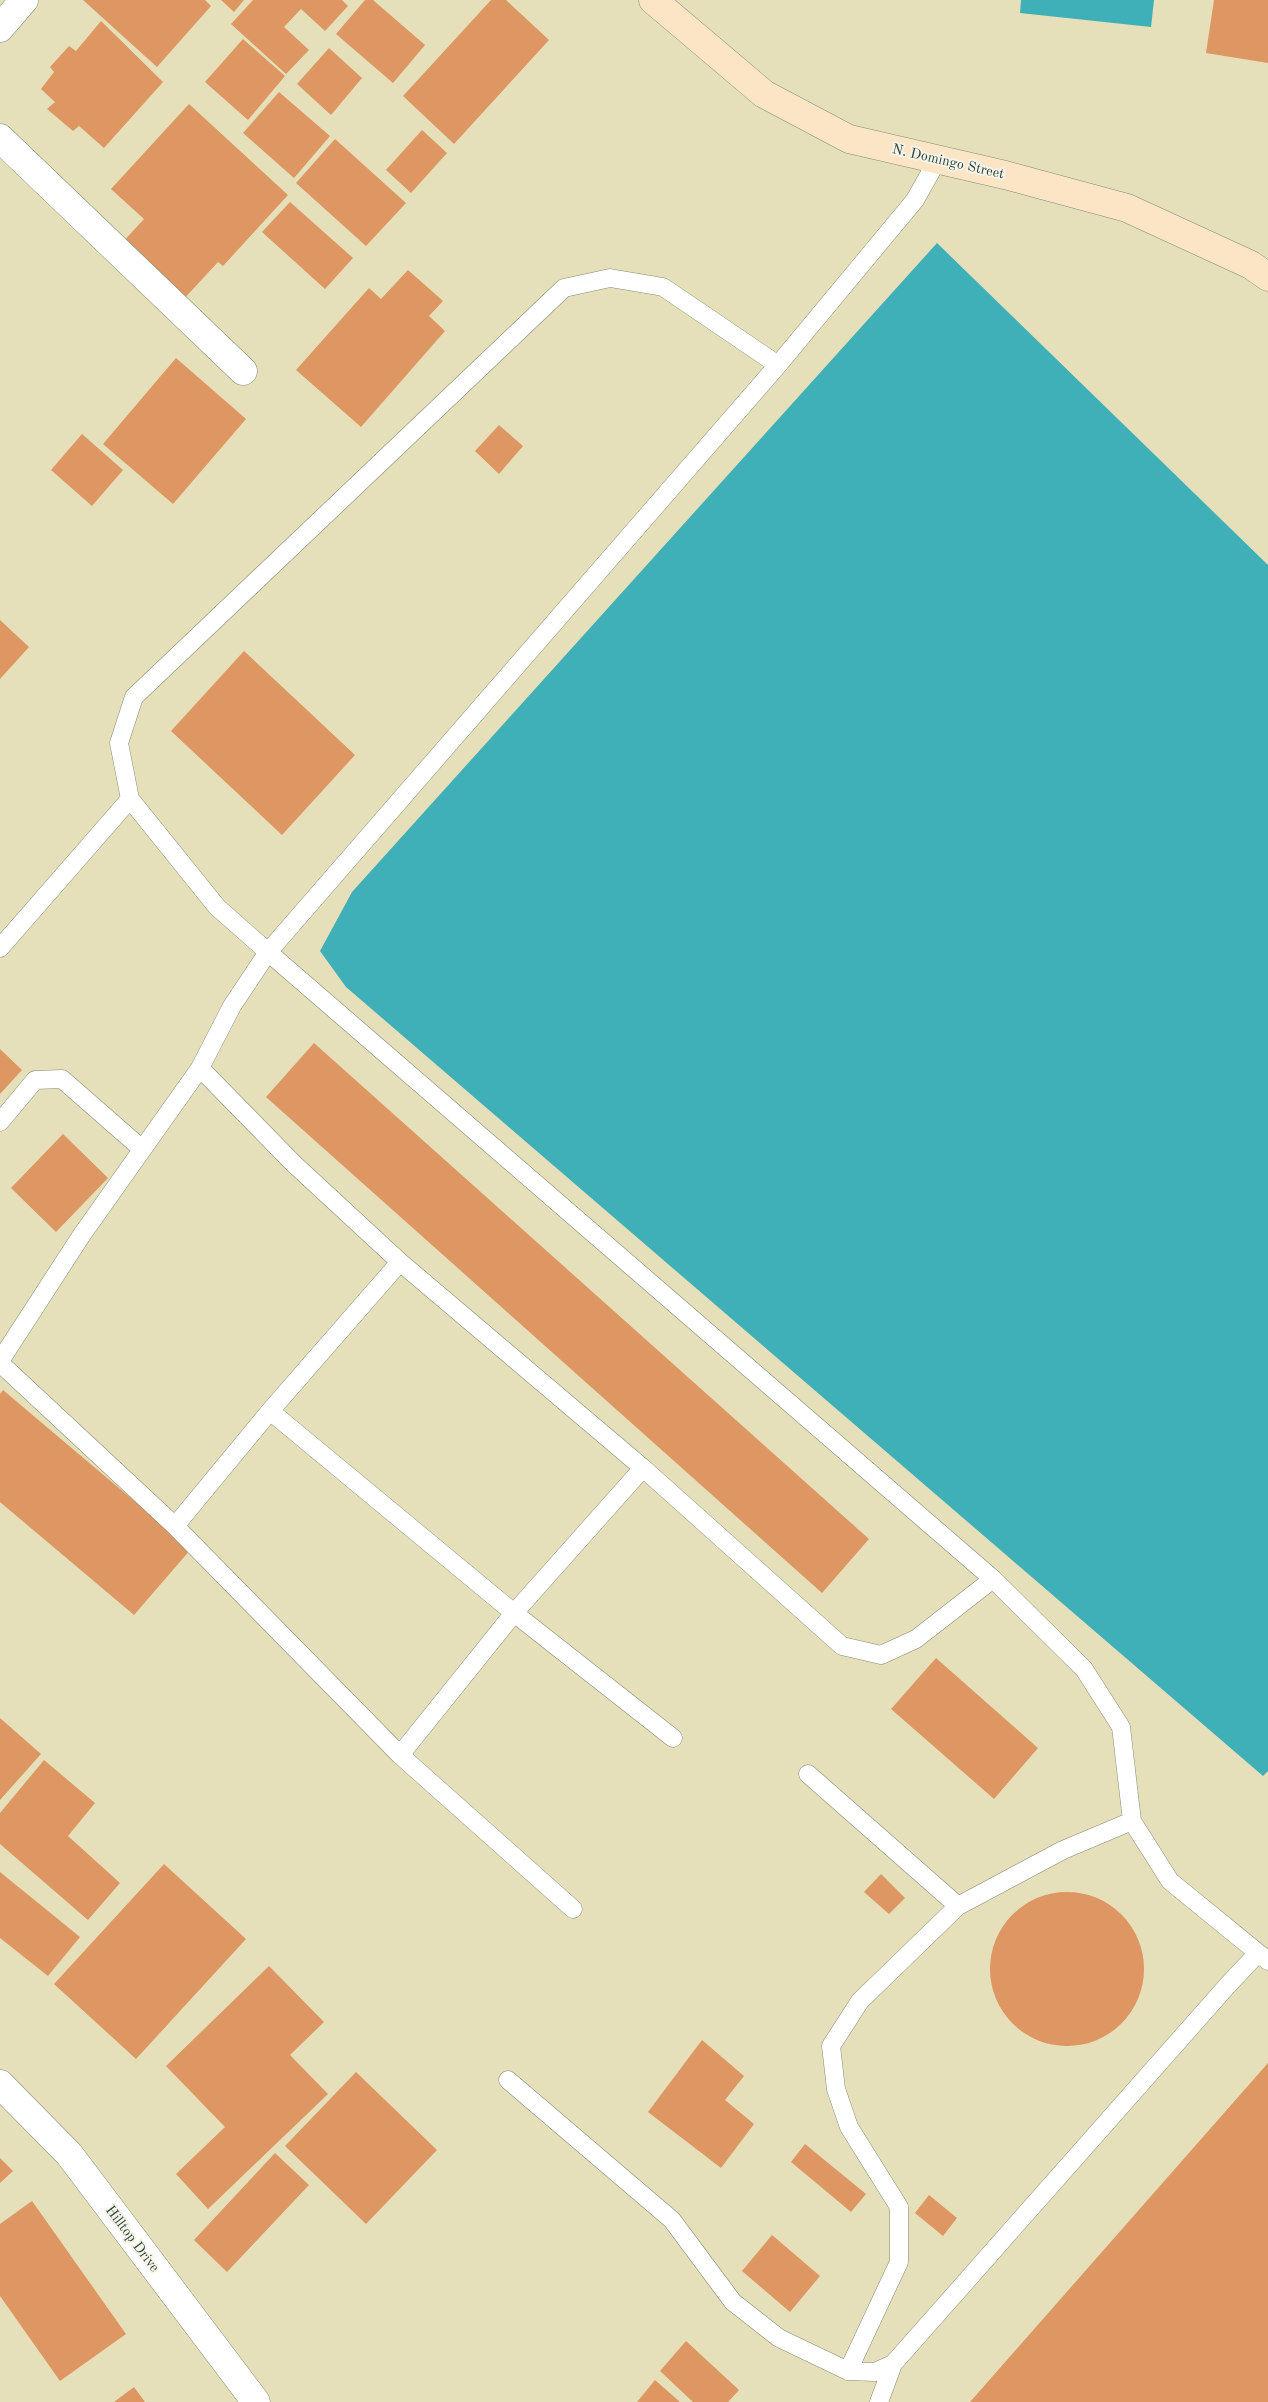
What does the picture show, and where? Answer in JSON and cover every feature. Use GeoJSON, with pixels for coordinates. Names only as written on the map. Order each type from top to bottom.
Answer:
{"type":"FeatureCollection","features":[{"type":"Feature","properties":{"kind":"main road","name":"N. Domingo Street"},"geometry":{"type":"LineString","coordinates":[[653,0],[764,94],[849,139],[938,159],[1127,208],[1251,265],[1268,278]]}},
{"type":"Feature","properties":{"kind":"street"},"geometry":{"type":"LineString","coordinates":[[0,28],[24,0]]}},
{"type":"Feature","properties":{"kind":"street"},"geometry":{"type":"LineString","coordinates":[[0,138],[244,371]]}},
{"type":"Feature","properties":{"kind":"street","name":"Hilltop Drive"},"geometry":{"type":"LineString","coordinates":[[0,2084],[69,2154],[256,2402]]}},
{"type":"Feature","properties":{"kind":"lane"},"geometry":{"type":"LineString","coordinates":[[573,1909],[400,1756],[176,1526],[0,1362],[81,1236],[200,1068],[232,1006],[268,952],[778,365],[916,200],[938,159]]}},
{"type":"Feature","properties":{"kind":"lane"},"geometry":{"type":"LineString","coordinates":[[778,365],[663,287],[610,278],[564,288],[134,697],[120,743],[130,799],[216,907],[993,1579],[1084,1669],[1121,1727],[1132,1821],[1170,1881],[1263,1957],[1226,1986],[893,2364],[879,2402]]}},
{"type":"Feature","properties":{"kind":"lane"},"geometry":{"type":"LineString","coordinates":[[0,948],[130,799]]}},
{"type":"Feature","properties":{"kind":"lane"},"geometry":{"type":"LineString","coordinates":[[200,1068],[294,1164],[400,1262],[643,1468],[842,1646],[881,1655],[916,1639],[993,1579]]}},
{"type":"Feature","properties":{"kind":"lane"},"geometry":{"type":"LineString","coordinates":[[0,1122],[35,1080],[62,1079],[142,1149]]}},
{"type":"Feature","properties":{"kind":"lane"},"geometry":{"type":"LineString","coordinates":[[176,1526],[270,1411],[400,1262]]}},
{"type":"Feature","properties":{"kind":"lane"},"geometry":{"type":"LineString","coordinates":[[270,1411],[514,1613],[673,1738]]}},
{"type":"Feature","properties":{"kind":"lane"},"geometry":{"type":"LineString","coordinates":[[400,1756],[514,1613],[643,1468]]}},
{"type":"Feature","properties":{"kind":"lane"},"geometry":{"type":"LineString","coordinates":[[808,1774],[958,1906]]}},
{"type":"Feature","properties":{"kind":"lane"},"geometry":{"type":"LineString","coordinates":[[848,2371],[899,2262],[899,2207],[849,2127],[836,2089],[831,2046],[860,2000],[958,1906],[1063,1850],[1132,1821]]}},
{"type":"Feature","properties":{"kind":"lane"},"geometry":{"type":"LineString","coordinates":[[508,2080],[672,2220],[733,2302],[779,2338],[848,2371],[875,2372],[893,2364]]}},
{"type":"Feature","properties":{"kind":"water"},"geometry":{"type":"Polygon","coordinates":[[[1021,0],[1154,0],[1151,27],[1020,13],[1021,0]]]}},
{"type":"Feature","properties":{"kind":"water"},"geometry":{"type":"Polygon","coordinates":[[[937,243],[1268,565],[1268,1771],[1263,1776],[346,987],[320,951],[352,892],[937,243]]]}},
{"type":"Feature","properties":{"kind":"building"},"geometry":{"type":"Polygon","coordinates":[[[83,0],[205,0],[211,6],[157,67],[83,0]]]}},
{"type":"Feature","properties":{"kind":"building"},"geometry":{"type":"Polygon","coordinates":[[[221,0],[244,0],[234,12],[221,0]]]}},
{"type":"Feature","properties":{"kind":"building"},"geometry":{"type":"Polygon","coordinates":[[[253,0],[342,0],[348,6],[325,31],[301,9],[284,27],[309,50],[286,74],[231,24],[253,0]]]}},
{"type":"Feature","properties":{"kind":"building"},"geometry":{"type":"Polygon","coordinates":[[[365,0],[373,0],[425,45],[393,83],[336,34],[365,0]]]}},
{"type":"Feature","properties":{"kind":"building"},"geometry":{"type":"Polygon","coordinates":[[[491,0],[506,0],[549,40],[454,144],[403,96],[491,0]]]}},
{"type":"Feature","properties":{"kind":"building"},"geometry":{"type":"Polygon","coordinates":[[[1214,0],[1268,0],[1268,63],[1206,53],[1214,0]]]}},
{"type":"Feature","properties":{"kind":"building"},"geometry":{"type":"Polygon","coordinates":[[[101,21],[163,82],[104,148],[79,126],[73,131],[47,109],[55,102],[41,89],[54,72],[50,67],[69,46],[76,51],[101,21]]]}},
{"type":"Feature","properties":{"kind":"building"},"geometry":{"type":"Polygon","coordinates":[[[243,39],[285,76],[248,120],[205,82],[243,39]]]}},
{"type":"Feature","properties":{"kind":"building"},"geometry":{"type":"Polygon","coordinates":[[[329,48],[362,78],[331,115],[297,84],[329,48]]]}},
{"type":"Feature","properties":{"kind":"building"},"geometry":{"type":"Polygon","coordinates":[[[279,92],[330,136],[294,178],[243,133],[279,92]]]}},
{"type":"Feature","properties":{"kind":"building"},"geometry":{"type":"Polygon","coordinates":[[[189,104],[288,195],[223,266],[218,262],[182,301],[120,245],[144,219],[111,189],[189,104]]]}},
{"type":"Feature","properties":{"kind":"building"},"geometry":{"type":"Polygon","coordinates":[[[422,130],[447,153],[411,193],[386,170],[422,130]]]}},
{"type":"Feature","properties":{"kind":"building"},"geometry":{"type":"Polygon","coordinates":[[[335,139],[406,203],[366,246],[296,183],[335,139]]]}},
{"type":"Feature","properties":{"kind":"building"},"geometry":{"type":"Polygon","coordinates":[[[290,202],[353,258],[325,289],[262,232],[290,202]]]}},
{"type":"Feature","properties":{"kind":"building"},"geometry":{"type":"Polygon","coordinates":[[[408,270],[443,301],[429,316],[445,331],[361,427],[296,370],[369,288],[381,299],[408,270]]]}},
{"type":"Feature","properties":{"kind":"building"},"geometry":{"type":"Polygon","coordinates":[[[176,358],[246,419],[173,504],[103,444],[176,358]]]}},
{"type":"Feature","properties":{"kind":"building"},"geometry":{"type":"Polygon","coordinates":[[[499,425],[523,446],[499,474],[475,451],[499,425]]]}},
{"type":"Feature","properties":{"kind":"building"},"geometry":{"type":"Polygon","coordinates":[[[82,434],[123,470],[92,506],[51,470],[82,434]]]}},
{"type":"Feature","properties":{"kind":"building"},"geometry":{"type":"Polygon","coordinates":[[[0,620],[29,647],[0,679],[0,620]]]}},
{"type":"Feature","properties":{"kind":"building"},"geometry":{"type":"Polygon","coordinates":[[[244,651],[355,755],[282,835],[171,731],[244,651]]]}},
{"type":"Feature","properties":{"kind":"building"},"geometry":{"type":"Polygon","coordinates":[[[314,1043],[869,1539],[822,1593],[266,1097],[314,1043]]]}},
{"type":"Feature","properties":{"kind":"building"},"geometry":{"type":"Polygon","coordinates":[[[0,1049],[22,1070],[0,1094],[0,1049]]]}},
{"type":"Feature","properties":{"kind":"building"},"geometry":{"type":"Polygon","coordinates":[[[63,1134],[108,1178],[56,1232],[11,1188],[63,1134]]]}},
{"type":"Feature","properties":{"kind":"building"},"geometry":{"type":"Polygon","coordinates":[[[3,1390],[191,1549],[134,1615],[0,1502],[0,1394],[3,1390]]]}},
{"type":"Feature","properties":{"kind":"building"},"geometry":{"type":"Polygon","coordinates":[[[936,1658],[1038,1748],[994,1799],[891,1709],[936,1658]]]}},
{"type":"Feature","properties":{"kind":"building"},"geometry":{"type":"Polygon","coordinates":[[[0,1718],[41,1754],[0,1800],[0,1718]]]}},
{"type":"Feature","properties":{"kind":"building"},"geometry":{"type":"Polygon","coordinates":[[[44,1760],[95,1803],[68,1836],[120,1883],[88,1920],[0,1844],[0,1813],[44,1760]]]}},
{"type":"Feature","properties":{"kind":"building"},"geometry":{"type":"Polygon","coordinates":[[[164,1864],[246,1939],[136,2059],[54,1984],[164,1864]]]}},
{"type":"Feature","properties":{"kind":"building"},"geometry":{"type":"Polygon","coordinates":[[[0,1872],[80,1937],[48,1976],[0,1938],[0,1872]]]}},
{"type":"Feature","properties":{"kind":"building"},"geometry":{"type":"Polygon","coordinates":[[[881,1874],[905,1898],[889,1914],[864,1892],[881,1874]]]}},
{"type":"Feature","properties":{"kind":"building"},"geometry":{"type":"Polygon","coordinates":[[[1067,1892],[1096,1898],[1110,1905],[1121,1915],[1131,1926],[1138,1940],[1144,1969],[1138,1998],[1131,2012],[1121,2023],[1110,2033],[1096,2040],[1067,2046],[1038,2040],[1024,2033],[1013,2023],[1003,2012],[996,1998],[990,1969],[996,1940],[1003,1926],[1013,1915],[1024,1905],[1038,1898],[1067,1892]]]}},
{"type":"Feature","properties":{"kind":"building"},"geometry":{"type":"Polygon","coordinates":[[[269,1966],[324,2022],[290,2055],[328,2094],[208,2209],[176,2174],[225,2127],[166,2066],[269,1966]]]}},
{"type":"Feature","properties":{"kind":"building"},"geometry":{"type":"Polygon","coordinates":[[[702,2040],[744,2076],[725,2100],[754,2124],[721,2168],[648,2112],[702,2040]]]}},
{"type":"Feature","properties":{"kind":"building"},"geometry":{"type":"Polygon","coordinates":[[[1268,2063],[1268,2402],[970,2402],[1268,2063]]]}},
{"type":"Feature","properties":{"kind":"building"},"geometry":{"type":"Polygon","coordinates":[[[356,2072],[437,2150],[366,2224],[285,2146],[356,2072]]]}},
{"type":"Feature","properties":{"kind":"building"},"geometry":{"type":"Polygon","coordinates":[[[805,2144],[866,2194],[851,2212],[791,2162],[805,2144]]]}},
{"type":"Feature","properties":{"kind":"building"},"geometry":{"type":"Polygon","coordinates":[[[275,2153],[309,2185],[227,2272],[194,2240],[275,2153]]]}},
{"type":"Feature","properties":{"kind":"building"},"geometry":{"type":"Polygon","coordinates":[[[0,2158],[13,2171],[0,2183],[0,2158]]]}},
{"type":"Feature","properties":{"kind":"building"},"geometry":{"type":"Polygon","coordinates":[[[929,2195],[957,2218],[943,2236],[915,2213],[929,2195]]]}},
{"type":"Feature","properties":{"kind":"building"},"geometry":{"type":"Polygon","coordinates":[[[32,2201],[126,2334],[60,2381],[0,2296],[0,2224],[32,2201]]]}},
{"type":"Feature","properties":{"kind":"building"},"geometry":{"type":"Polygon","coordinates":[[[772,2235],[820,2276],[790,2312],[742,2271],[772,2235]]]}},
{"type":"Feature","properties":{"kind":"building"},"geometry":{"type":"Polygon","coordinates":[[[686,2341],[739,2390],[728,2402],[693,2402],[660,2371],[686,2341]]]}},
{"type":"Feature","properties":{"kind":"building"},"geometry":{"type":"Polygon","coordinates":[[[655,2380],[680,2402],[637,2402],[655,2380]]]}},
{"type":"Feature","properties":{"kind":"building"},"geometry":{"type":"Polygon","coordinates":[[[134,2387],[145,2402],[114,2402],[134,2387]]]}}]}
